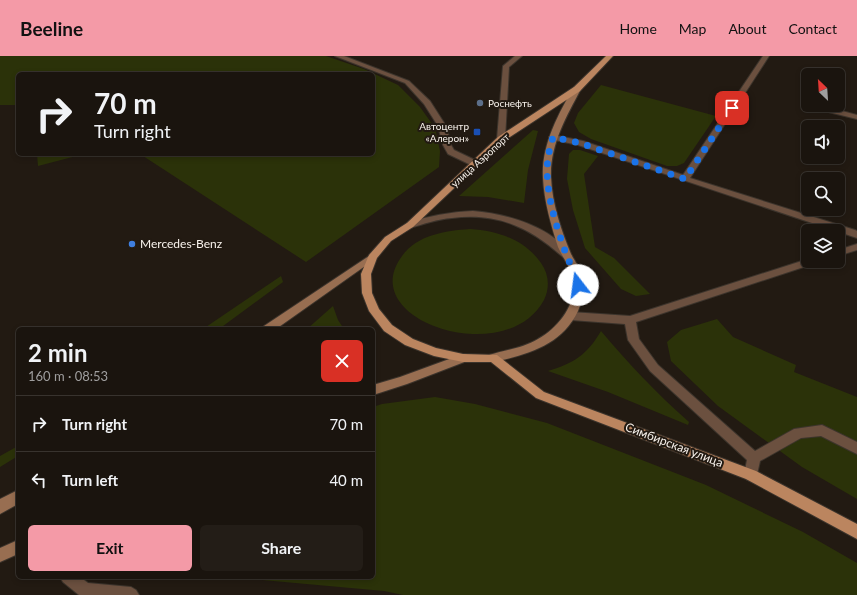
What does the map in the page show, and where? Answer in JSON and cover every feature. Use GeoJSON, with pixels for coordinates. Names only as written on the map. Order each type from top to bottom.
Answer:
{"type":"FeatureCollection","features":[{"type":"Feature","properties":{"kind":"main road","name":"улица Аэропорт"},"geometry":{"type":"LineString","coordinates":[[271,327],[372,257],[388,239],[410,226],[501,139],[577,89],[610,56]]}},
{"type":"Feature","properties":{"kind":"main road","name":"улица Аэропорт"},"geometry":{"type":"LineString","coordinates":[[372,257],[366,274],[367,293],[374,311],[388,328],[409,342],[434,352],[463,358],[493,358],[519,353],[541,344],[559,331],[571,316],[578,296],[577,275],[567,256],[553,211],[547,178],[548,158],[556,127],[577,89]]}},
{"type":"Feature","properties":{"kind":"main road","name":"улица Аэропорт"},"geometry":{"type":"LineString","coordinates":[[375,389],[403,381],[463,358]]}},
{"type":"Feature","properties":{"kind":"main road","name":"Симбирская улица"},"geometry":{"type":"LineString","coordinates":[[493,358],[540,394],[574,409],[609,420],[751,474],[857,532]]}},
{"type":"Feature","properties":{"kind":"main road"},"geometry":{"type":"LineString","coordinates":[[0,507],[16,497]]}},
{"type":"Feature","properties":{"kind":"main road"},"geometry":{"type":"LineString","coordinates":[[0,555],[16,548]]}},
{"type":"Feature","properties":{"kind":"street"},"geometry":{"type":"LineString","coordinates":[[338,56],[407,82],[427,103],[442,126],[447,145],[451,152],[474,164]]}},
{"type":"Feature","properties":{"kind":"street"},"geometry":{"type":"LineString","coordinates":[[501,139],[506,66],[519,56]]}},
{"type":"Feature","properties":{"kind":"street"},"geometry":{"type":"LineString","coordinates":[[685,179],[766,56]]}},
{"type":"Feature","properties":{"kind":"street"},"geometry":{"type":"LineString","coordinates":[[838,112],[857,117]]}},
{"type":"Feature","properties":{"kind":"street"},"geometry":{"type":"LineString","coordinates":[[553,137],[580,143],[685,179],[852,232],[857,235]]}},
{"type":"Feature","properties":{"kind":"street","name":"улица Аэропорт"},"geometry":{"type":"LineString","coordinates":[[410,226],[429,218],[451,214],[496,216],[537,230],[554,242],[567,256]]}},
{"type":"Feature","properties":{"kind":"street"},"geometry":{"type":"LineString","coordinates":[[845,251],[857,247]]}},
{"type":"Feature","properties":{"kind":"street"},"geometry":{"type":"LineString","coordinates":[[571,316],[630,320],[801,265]]}},
{"type":"Feature","properties":{"kind":"street"},"geometry":{"type":"LineString","coordinates":[[630,320],[634,340],[654,368],[754,458]]}},
{"type":"Feature","properties":{"kind":"street"},"geometry":{"type":"LineString","coordinates":[[754,458],[799,433],[822,430],[857,448]]}},
{"type":"Feature","properties":{"kind":"street"},"geometry":{"type":"LineString","coordinates":[[751,474],[754,458]]}},
{"type":"Feature","properties":{"kind":"street"},"geometry":{"type":"LineString","coordinates":[[71,579],[85,590],[131,595]]}},
{"type":"Feature","properties":{"kind":"green space"},"geometry":{"type":"Polygon","coordinates":[[[0,56],[326,56],[370,72],[16,72],[16,105],[0,105],[0,56]]]}},
{"type":"Feature","properties":{"kind":"green space"},"geometry":{"type":"Polygon","coordinates":[[[375,74],[398,85],[420,107],[435,128],[440,151],[439,167],[306,262],[143,156],[375,156],[375,74]]]}},
{"type":"Feature","properties":{"kind":"green space"},"geometry":{"type":"Polygon","coordinates":[[[601,85],[716,116],[684,163],[677,166],[667,166],[591,139],[579,132],[574,123],[578,113],[601,85]]]}},
{"type":"Feature","properties":{"kind":"green space"},"geometry":{"type":"Polygon","coordinates":[[[533,130],[538,131],[528,170],[524,203],[488,197],[459,196],[533,130]]]}},
{"type":"Feature","properties":{"kind":"green space"},"geometry":{"type":"Polygon","coordinates":[[[573,150],[580,150],[598,156],[584,174],[595,247],[614,258],[650,294],[636,296],[621,289],[585,248],[573,210],[567,179],[569,154],[573,150]]]}},
{"type":"Feature","properties":{"kind":"green space"},"geometry":{"type":"Polygon","coordinates":[[[37,156],[76,156],[38,166],[37,156]]]}},
{"type":"Feature","properties":{"kind":"green space"},"geometry":{"type":"Polygon","coordinates":[[[470,229],[500,234],[518,242],[534,255],[544,267],[546,272],[548,286],[544,300],[525,321],[500,332],[471,334],[442,329],[417,318],[400,302],[393,282],[400,259],[414,244],[422,239],[440,233],[470,229]]]}},
{"type":"Feature","properties":{"kind":"green space"},"geometry":{"type":"Polygon","coordinates":[[[281,276],[283,282],[222,327],[206,327],[281,276]]]}},
{"type":"Feature","properties":{"kind":"green space"},"geometry":{"type":"Polygon","coordinates":[[[333,306],[338,320],[343,327],[309,327],[333,306]]]}},
{"type":"Feature","properties":{"kind":"green space"},"geometry":{"type":"Polygon","coordinates":[[[717,319],[733,337],[796,365],[794,372],[857,397],[857,499],[802,467],[718,406],[671,361],[667,342],[681,330],[717,319]]]}},
{"type":"Feature","properties":{"kind":"green space"},"geometry":{"type":"Polygon","coordinates":[[[601,331],[643,378],[689,422],[688,425],[608,392],[548,371],[565,365],[579,357],[596,339],[601,331]]]}},
{"type":"Feature","properties":{"kind":"green space"},"geometry":{"type":"Polygon","coordinates":[[[435,397],[475,404],[547,423],[706,485],[803,532],[857,563],[857,595],[403,595],[384,591],[250,579],[375,579],[375,406],[382,404],[435,397]]]}},
{"type":"Feature","properties":{"kind":"green space"},"geometry":{"type":"Polygon","coordinates":[[[16,447],[16,457],[0,467],[0,456],[16,447]]]}},
{"type":"Feature","properties":{"kind":"place","name":"Роснефть"},"geometry":{"type":"Point","coordinates":[480,103]}},
{"type":"Feature","properties":{"kind":"place","name":"Автоцентр «Алерон»"},"geometry":{"type":"Point","coordinates":[477,132]}},
{"type":"Feature","properties":{"kind":"place","name":"Mercedes-Benz"},"geometry":{"type":"Point","coordinates":[132,244]}},
{"type":"Feature","properties":{"kind":"route"},"geometry":{"type":"LineString","coordinates":[[578,285],[577,275],[567,256],[553,211],[547,178],[548,158],[553,137],[580,143],[685,179],[732,108]]}}]}
